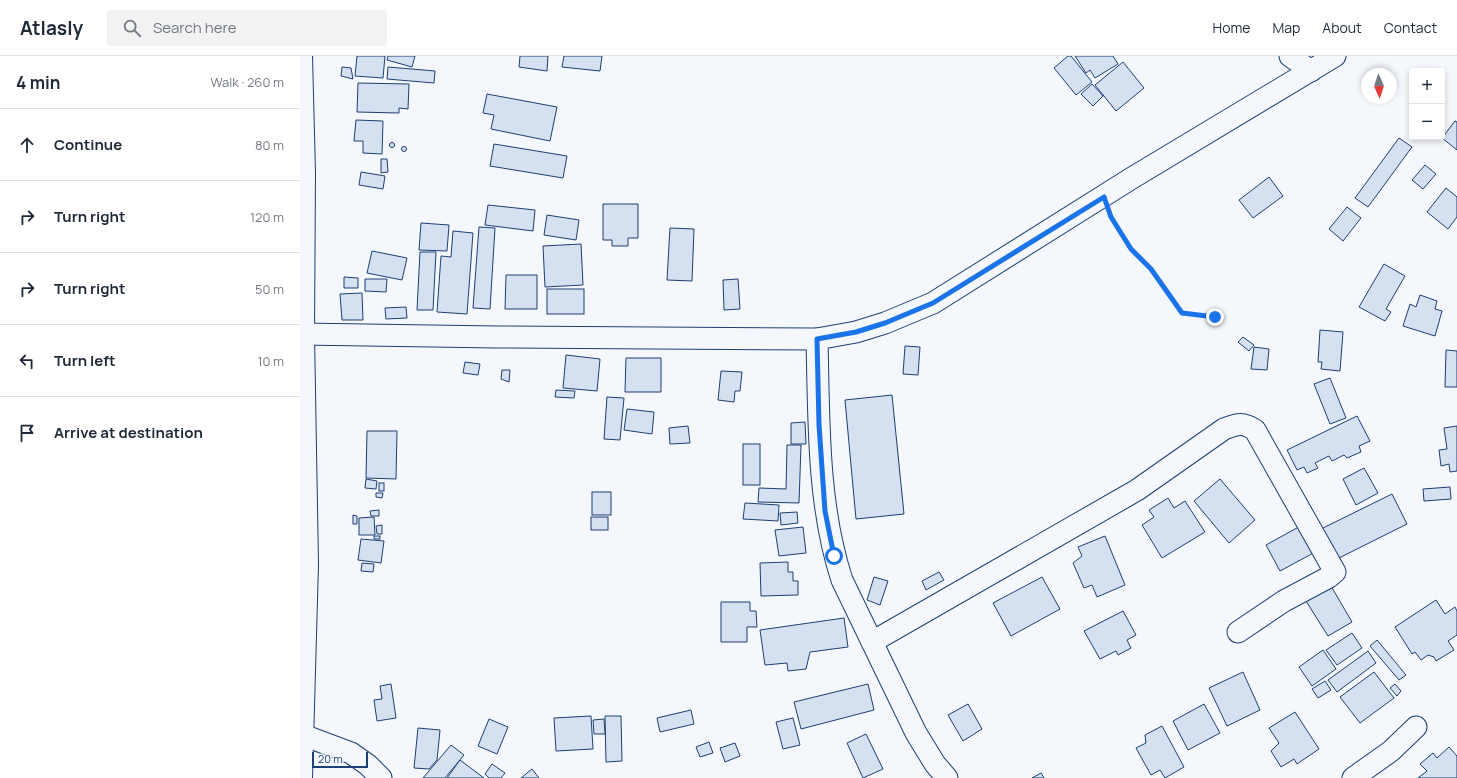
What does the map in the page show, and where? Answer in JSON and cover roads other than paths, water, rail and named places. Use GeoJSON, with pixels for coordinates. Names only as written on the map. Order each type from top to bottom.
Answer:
{"type":"FeatureCollection","features":[{"type":"Feature","properties":{"kind":"main road"},"geometry":{"type":"LineString","coordinates":[[301,56],[301,127],[304,174],[301,334],[308,564],[301,778]]}},
{"type":"Feature","properties":{"kind":"street"},"geometry":{"type":"LineString","coordinates":[[1290,56],[1311,71]]}},
{"type":"Feature","properties":{"kind":"street"},"geometry":{"type":"LineString","coordinates":[[301,334],[497,338],[817,339],[856,332],[885,323],[933,303],[1334,56]]}},
{"type":"Feature","properties":{"kind":"street"},"geometry":{"type":"LineString","coordinates":[[817,339],[819,425],[825,511],[834,556],[842,580],[916,733],[935,764],[947,778]]}},
{"type":"Feature","properties":{"kind":"street"},"geometry":{"type":"LineString","coordinates":[[872,642],[1137,490],[1224,429],[1236,424],[1246,424],[1255,430],[1335,572],[1329,577],[1284,601],[1238,632]]}},
{"type":"Feature","properties":{"kind":"street"},"geometry":{"type":"LineString","coordinates":[[1353,778],[1391,751],[1416,727]]}},
{"type":"Feature","properties":{"kind":"street"},"geometry":{"type":"LineString","coordinates":[[303,735],[352,752],[381,778]]}}]}
